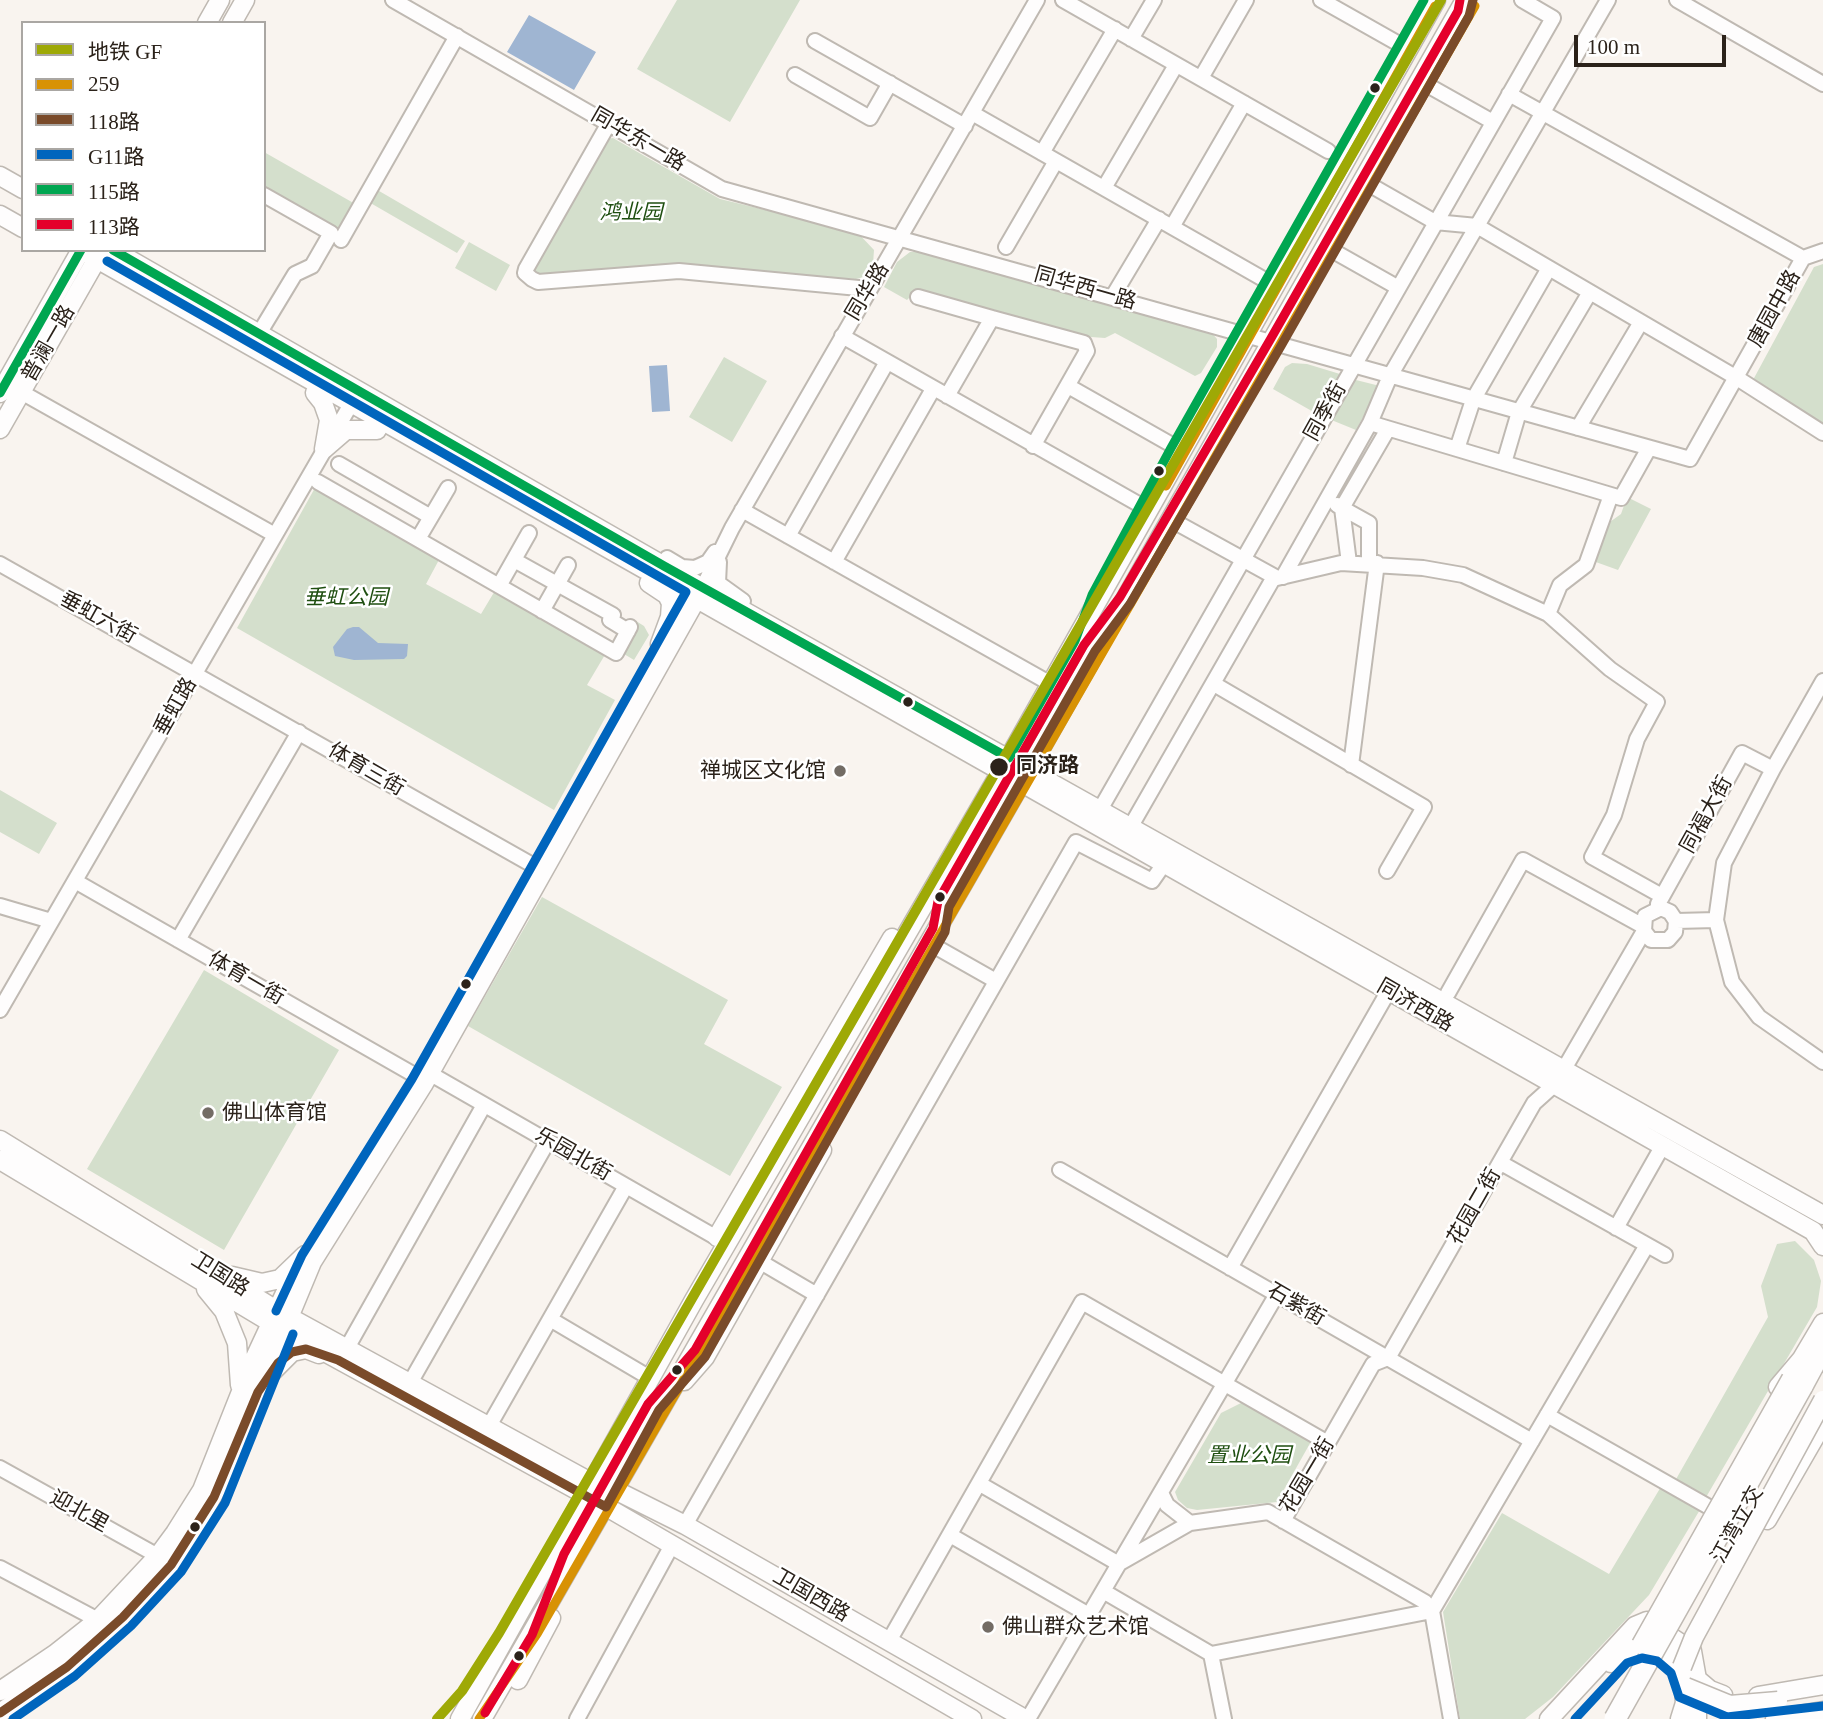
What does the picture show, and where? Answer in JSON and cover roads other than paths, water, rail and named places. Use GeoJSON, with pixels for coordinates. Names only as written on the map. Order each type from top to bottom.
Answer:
{"type":"FeatureCollection","features":[{"type":"Feature","properties":{"kind":"highway"},"geometry":{"type":"LineString","coordinates":[[1807,1391],[1814,1351]]}},
{"type":"Feature","properties":{"kind":"highway"},"geometry":{"type":"LineString","coordinates":[[1615,1719],[1807,1391],[1823,1374]]}},
{"type":"Feature","properties":{"kind":"highway","name":"江湾立交"},"geometry":{"type":"LineString","coordinates":[[1629,1719],[1807,1391]]}},
{"type":"Feature","properties":{"kind":"main road"},"geometry":{"type":"LineString","coordinates":[[207,21],[220,0]]}},
{"type":"Feature","properties":{"kind":"main road"},"geometry":{"type":"LineString","coordinates":[[217,21],[229,0]]}},
{"type":"Feature","properties":{"kind":"main road"},"geometry":{"type":"LineString","coordinates":[[233,21],[245,0]]}},
{"type":"Feature","properties":{"kind":"main road"},"geometry":{"type":"LineString","coordinates":[[244,21],[256,0]]}},
{"type":"Feature","properties":{"kind":"main road"},"geometry":{"type":"LineString","coordinates":[[1145,508],[1172,445],[1241,334],[1265,280],[1424,0]]}},
{"type":"Feature","properties":{"kind":"main road"},"geometry":{"type":"LineString","coordinates":[[460,1719],[650,1378],[1006,764],[1241,334],[1436,0]]}},
{"type":"Feature","properties":{"kind":"main road"},"geometry":{"type":"LineString","coordinates":[[1095,651],[1130,604],[1177,523],[1465,0]]}},
{"type":"Feature","properties":{"kind":"main road"},"geometry":{"type":"LineString","coordinates":[[482,1719],[1095,651],[1275,344],[1335,252],[1469,16],[1473,0]]}},
{"type":"Feature","properties":{"kind":"main road"},"geometry":{"type":"LineString","coordinates":[[0,176],[21,188]]}},
{"type":"Feature","properties":{"kind":"main road"},"geometry":{"type":"LineString","coordinates":[[0,186],[21,198]]}},
{"type":"Feature","properties":{"kind":"main road"},"geometry":{"type":"LineString","coordinates":[[0,205],[21,217]]}},
{"type":"Feature","properties":{"kind":"main road"},"geometry":{"type":"LineString","coordinates":[[0,215],[21,227]]}},
{"type":"Feature","properties":{"kind":"main road"},"geometry":{"type":"LineString","coordinates":[[95,252],[122,273],[323,393],[351,404],[373,422],[651,579],[695,591]]}},
{"type":"Feature","properties":{"kind":"main road"},"geometry":{"type":"LineString","coordinates":[[95,252],[731,611],[970,737],[1006,764]]}},
{"type":"Feature","properties":{"kind":"main road","name":"普澜一路"},"geometry":{"type":"LineString","coordinates":[[0,429],[7,387],[95,252]]}},
{"type":"Feature","properties":{"kind":"main road"},"geometry":{"type":"LineString","coordinates":[[323,393],[329,420],[324,449]]}},
{"type":"Feature","properties":{"kind":"main road"},"geometry":{"type":"LineString","coordinates":[[324,449],[346,430],[373,422]]}},
{"type":"Feature","properties":{"kind":"main road"},"geometry":{"type":"LineString","coordinates":[[0,1691],[55,1654],[97,1620],[158,1556],[202,1490],[239,1398],[309,1255],[424,1075],[663,647],[671,603],[651,579]]}},
{"type":"Feature","properties":{"kind":"main road"},"geometry":{"type":"LineString","coordinates":[[424,1075],[536,867],[695,591]]}},
{"type":"Feature","properties":{"kind":"main road"},"geometry":{"type":"LineString","coordinates":[[731,611],[756,608],[968,726],[970,737]]}},
{"type":"Feature","properties":{"kind":"main road"},"geometry":{"type":"LineString","coordinates":[[731,611],[741,635]]}},
{"type":"Feature","properties":{"kind":"main road"},"geometry":{"type":"LineString","coordinates":[[731,611],[927,727],[1006,764]]}},
{"type":"Feature","properties":{"kind":"main road"},"geometry":{"type":"LineString","coordinates":[[663,647],[698,617],[709,618],[907,728],[927,727]]}},
{"type":"Feature","properties":{"kind":"main road","name":"同济西路"},"geometry":{"type":"LineString","coordinates":[[1006,764],[1142,849],[1551,1088],[1818,1239]]}},
{"type":"Feature","properties":{"kind":"main road","name":"同济西路"},"geometry":{"type":"LineString","coordinates":[[1026,775],[1101,808],[1566,1066],[1823,1214]]}},
{"type":"Feature","properties":{"kind":"main road"},"geometry":{"type":"LineString","coordinates":[[1131,825],[1153,825],[1448,993],[1566,1066],[1696,1135],[1716,1151]]}},
{"type":"Feature","properties":{"kind":"main road"},"geometry":{"type":"LineString","coordinates":[[1142,849],[1159,871],[1384,999],[1551,1088],[1658,1154],[1797,1233],[1818,1239]]}},
{"type":"Feature","properties":{"kind":"main road"},"geometry":{"type":"LineString","coordinates":[[667,1349],[675,1311],[717,1237],[898,926],[929,897]]}},
{"type":"Feature","properties":{"kind":"main road"},"geometry":{"type":"LineString","coordinates":[[659,1410],[705,1357],[936,947],[944,932],[949,907]]}},
{"type":"Feature","properties":{"kind":"main road"},"geometry":{"type":"LineString","coordinates":[[1287,933],[1304,954],[1335,960]]}},
{"type":"Feature","properties":{"kind":"main road","name":"卫国路"},"geometry":{"type":"LineString","coordinates":[[0,1140],[204,1274]]}},
{"type":"Feature","properties":{"kind":"main road"},"geometry":{"type":"LineString","coordinates":[[0,1160],[279,1319],[589,1489]]}},
{"type":"Feature","properties":{"kind":"main road"},"geometry":{"type":"LineString","coordinates":[[204,1274],[262,1283],[280,1279],[309,1255]]}},
{"type":"Feature","properties":{"kind":"main road"},"geometry":{"type":"LineString","coordinates":[[309,1255],[304,1293],[308,1315],[343,1352]]}},
{"type":"Feature","properties":{"kind":"main road"},"geometry":{"type":"LineString","coordinates":[[204,1274],[237,1343],[239,1398]]}},
{"type":"Feature","properties":{"kind":"main road"},"geometry":{"type":"LineString","coordinates":[[0,1713],[67,1667],[161,1578],[214,1497],[258,1392],[279,1319]]}},
{"type":"Feature","properties":{"kind":"main road"},"geometry":{"type":"LineString","coordinates":[[1641,1645],[1709,1507],[1780,1382],[1814,1351],[1823,1323]]}},
{"type":"Feature","properties":{"kind":"main road"},"geometry":{"type":"LineString","coordinates":[[258,1392],[278,1363],[292,1352],[306,1349],[343,1352],[410,1383],[489,1426],[589,1489]]}},
{"type":"Feature","properties":{"kind":"main road"},"geometry":{"type":"LineString","coordinates":[[1549,1719],[1634,1626],[1656,1611],[1807,1391]]}},
{"type":"Feature","properties":{"kind":"main road"},"geometry":{"type":"LineString","coordinates":[[1682,1667],[1807,1391]]}},
{"type":"Feature","properties":{"kind":"main road"},"geometry":{"type":"LineString","coordinates":[[1680,1719],[1691,1683],[1695,1641],[1823,1423]]}},
{"type":"Feature","properties":{"kind":"main road","name":"卫国西路"},"geometry":{"type":"LineString","coordinates":[[589,1489],[615,1490],[685,1525],[1026,1719]]}},
{"type":"Feature","properties":{"kind":"main road","name":"卫国西路"},"geometry":{"type":"LineString","coordinates":[[589,1489],[606,1507],[972,1719]]}},
{"type":"Feature","properties":{"kind":"main road"},"geometry":{"type":"LineString","coordinates":[[495,1719],[543,1640],[575,1560]]}},
{"type":"Feature","properties":{"kind":"main road"},"geometry":{"type":"LineString","coordinates":[[451,1719],[485,1661],[521,1610]]}},
{"type":"Feature","properties":{"kind":"main road"},"geometry":{"type":"LineString","coordinates":[[1656,1611],[1662,1627],[1667,1632],[1695,1641]]}},
{"type":"Feature","properties":{"kind":"main road"},"geometry":{"type":"LineString","coordinates":[[1634,1626],[1647,1621],[1695,1641]]}},
{"type":"Feature","properties":{"kind":"main road"},"geometry":{"type":"LineString","coordinates":[[1558,1719],[1620,1653],[1641,1645],[1663,1650],[1682,1667],[1691,1683],[1696,1719]]}},
{"type":"Feature","properties":{"kind":"main road"},"geometry":{"type":"LineString","coordinates":[[1691,1683],[1731,1699],[1823,1685]]}},
{"type":"Feature","properties":{"kind":"main road"},"geometry":{"type":"LineString","coordinates":[[1691,1683],[1730,1705],[1779,1712],[1823,1711]]}},
{"type":"Feature","properties":{"kind":"main road"},"geometry":{"type":"LineString","coordinates":[[1779,1712],[1823,1694]]}},
{"type":"Feature","properties":{"kind":"street","name":"同华东一路"},"geometry":{"type":"LineString","coordinates":[[393,0],[722,189],[901,237]]}},
{"type":"Feature","properties":{"kind":"street","name":"同华路"},"geometry":{"type":"LineString","coordinates":[[695,591],[1037,0]]}},
{"type":"Feature","properties":{"kind":"street"},"geometry":{"type":"LineString","coordinates":[[1063,0],[1328,151]]}},
{"type":"Feature","properties":{"kind":"street"},"geometry":{"type":"LineString","coordinates":[[1131,39],[1154,0]]}},
{"type":"Feature","properties":{"kind":"street"},"geometry":{"type":"LineString","coordinates":[[1201,78],[1246,0]]}},
{"type":"Feature","properties":{"kind":"street"},"geometry":{"type":"LineString","coordinates":[[1321,0],[1399,44]]}},
{"type":"Feature","properties":{"kind":"street","name":"同季街"},"geometry":{"type":"LineString","coordinates":[[1101,808],[1352,365],[1553,18],[1522,0]]}},
{"type":"Feature","properties":{"kind":"street"},"geometry":{"type":"LineString","coordinates":[[1131,825],[1327,499],[1370,423],[1390,376],[1608,0]]}},
{"type":"Feature","properties":{"kind":"street"},"geometry":{"type":"LineString","coordinates":[[1676,0],[1823,84]]}},
{"type":"Feature","properties":{"kind":"street"},"geometry":{"type":"LineString","coordinates":[[1042,153],[1115,29]]}},
{"type":"Feature","properties":{"kind":"street"},"geometry":{"type":"LineString","coordinates":[[341,240],[457,36]]}},
{"type":"Feature","properties":{"kind":"street"},"geometry":{"type":"LineString","coordinates":[[815,41],[890,83],[1042,153],[1265,280]]}},
{"type":"Feature","properties":{"kind":"street"},"geometry":{"type":"LineString","coordinates":[[1104,188],[1176,65]]}},
{"type":"Feature","properties":{"kind":"street"},"geometry":{"type":"LineString","coordinates":[[794,75],[870,118],[890,83]]}},
{"type":"Feature","properties":{"kind":"street"},"geometry":{"type":"LineString","coordinates":[[1429,86],[1493,122]]}},
{"type":"Feature","properties":{"kind":"street"},"geometry":{"type":"LineString","coordinates":[[1509,94],[1803,258]]}},
{"type":"Feature","properties":{"kind":"street"},"geometry":{"type":"LineString","coordinates":[[1114,296],[1166,223],[1244,103]]}},
{"type":"Feature","properties":{"kind":"street"},"geometry":{"type":"LineString","coordinates":[[608,123],[526,269],[532,279],[538,282],[579,280],[679,271],[869,289]]}},
{"type":"Feature","properties":{"kind":"street"},"geometry":{"type":"LineString","coordinates":[[1006,247],[1056,161]]}},
{"type":"Feature","properties":{"kind":"street"},"geometry":{"type":"LineString","coordinates":[[1372,186],[1435,222],[1477,226],[1737,378],[1823,433]]}},
{"type":"Feature","properties":{"kind":"street"},"geometry":{"type":"LineString","coordinates":[[263,327],[295,274],[312,266],[331,233],[266,196]]}},
{"type":"Feature","properties":{"kind":"street","name":"同华西一路"},"geometry":{"type":"LineString","coordinates":[[901,237],[1473,400],[1649,447]]}},
{"type":"Feature","properties":{"kind":"street","name":"唐园中路"},"geometry":{"type":"LineString","coordinates":[[1649,447],[1690,459],[1803,258],[1823,251]]}},
{"type":"Feature","properties":{"kind":"street"},"geometry":{"type":"LineString","coordinates":[[1335,252],[1397,287]]}},
{"type":"Feature","properties":{"kind":"street"},"geometry":{"type":"LineString","coordinates":[[1457,449],[1473,400],[1549,268]]}},
{"type":"Feature","properties":{"kind":"street"},"geometry":{"type":"LineString","coordinates":[[1504,463],[1519,412],[1590,292]]}},
{"type":"Feature","properties":{"kind":"street"},"geometry":{"type":"LineString","coordinates":[[918,298],[1084,343],[1087,351],[1033,446]]}},
{"type":"Feature","properties":{"kind":"street"},"geometry":{"type":"LineString","coordinates":[[947,396],[992,318]]}},
{"type":"Feature","properties":{"kind":"street"},"geometry":{"type":"LineString","coordinates":[[1578,428],[1641,322]]}},
{"type":"Feature","properties":{"kind":"street"},"geometry":{"type":"LineString","coordinates":[[842,336],[1145,508]]}},
{"type":"Feature","properties":{"kind":"street"},"geometry":{"type":"LineString","coordinates":[[788,536],[887,362]]}},
{"type":"Feature","properties":{"kind":"street"},"geometry":{"type":"LineString","coordinates":[[1068,386],[1172,445]]}},
{"type":"Feature","properties":{"kind":"street"},"geometry":{"type":"LineString","coordinates":[[7,387],[275,535]]}},
{"type":"Feature","properties":{"kind":"street"},"geometry":{"type":"LineString","coordinates":[[834,562],[933,389]]}},
{"type":"Feature","properties":{"kind":"street","name":"垂虹路"},"geometry":{"type":"LineString","coordinates":[[0,1010],[351,404]]}},
{"type":"Feature","properties":{"kind":"street"},"geometry":{"type":"LineString","coordinates":[[1370,423],[1616,497]]}},
{"type":"Feature","properties":{"kind":"street"},"geometry":{"type":"LineString","coordinates":[[1349,563],[1342,508],[1388,429]]}},
{"type":"Feature","properties":{"kind":"street"},"geometry":{"type":"LineString","coordinates":[[1548,614],[1560,584],[1586,565],[1616,497],[1649,447]]}},
{"type":"Feature","properties":{"kind":"street"},"geometry":{"type":"LineString","coordinates":[[337,493],[344,467],[431,517]]}},
{"type":"Feature","properties":{"kind":"street"},"geometry":{"type":"LineString","coordinates":[[318,482],[615,653],[629,629],[610,620],[612,615],[514,560]]}},
{"type":"Feature","properties":{"kind":"street"},"geometry":{"type":"LineString","coordinates":[[418,540],[448,488]]}},
{"type":"Feature","properties":{"kind":"street"},"geometry":{"type":"LineString","coordinates":[[1327,499],[1369,523],[1373,563],[1352,765]]}},
{"type":"Feature","properties":{"kind":"street"},"geometry":{"type":"LineString","coordinates":[[742,510],[1051,684]]}},
{"type":"Feature","properties":{"kind":"street"},"geometry":{"type":"LineString","coordinates":[[1177,523],[1279,577],[1349,563],[1373,563],[1464,575],[1548,614],[1610,669],[1657,702],[1637,739],[1614,815],[1592,857],[1671,912],[1676,921],[1675,932],[1668,940],[1651,940],[1643,929],[1523,860],[1448,993]]}},
{"type":"Feature","properties":{"kind":"street"},"geometry":{"type":"LineString","coordinates":[[732,528],[717,567],[718,583],[728,593],[756,608]]}},
{"type":"Feature","properties":{"kind":"street"},"geometry":{"type":"LineString","coordinates":[[499,586],[529,533]]}},
{"type":"Feature","properties":{"kind":"street"},"geometry":{"type":"LineString","coordinates":[[660,555],[682,567],[695,568],[711,564]]}},
{"type":"Feature","properties":{"kind":"street","name":"垂虹六街"},"geometry":{"type":"LineString","coordinates":[[0,564],[196,673]]}},
{"type":"Feature","properties":{"kind":"street"},"geometry":{"type":"LineString","coordinates":[[542,611],[568,565]]}},
{"type":"Feature","properties":{"kind":"street","name":"体育三街"},"geometry":{"type":"LineString","coordinates":[[196,673],[536,867]]}},
{"type":"Feature","properties":{"kind":"street","name":"同福大街"},"geometry":{"type":"LineString","coordinates":[[1716,920],[1724,863],[1823,681]]}},
{"type":"Feature","properties":{"kind":"street"},"geometry":{"type":"LineString","coordinates":[[1214,684],[1424,807],[1387,872]]}},
{"type":"Feature","properties":{"kind":"street"},"geometry":{"type":"LineString","coordinates":[[178,940],[299,732]]}},
{"type":"Feature","properties":{"kind":"street","name":"同福大街"},"geometry":{"type":"LineString","coordinates":[[1566,1066],[1643,929],[1645,916],[1659,902],[1742,753],[1773,769]]}},
{"type":"Feature","properties":{"kind":"street"},"geometry":{"type":"LineString","coordinates":[[685,1525],[1076,842],[1152,881],[1159,871]]}},
{"type":"Feature","properties":{"kind":"street","name":"体育一街"},"geometry":{"type":"LineString","coordinates":[[75,881],[424,1075]]}},
{"type":"Feature","properties":{"kind":"street"},"geometry":{"type":"LineString","coordinates":[[0,906],[51,921]]}},
{"type":"Feature","properties":{"kind":"street"},"geometry":{"type":"LineString","coordinates":[[1676,921],[1716,920],[1732,982],[1759,1017],[1823,1062]]}},
{"type":"Feature","properties":{"kind":"street"},"geometry":{"type":"LineString","coordinates":[[936,947],[996,981]]}},
{"type":"Feature","properties":{"kind":"street"},"geometry":{"type":"LineString","coordinates":[[1230,1268],[1384,999]]}},
{"type":"Feature","properties":{"kind":"street","name":"花园二街"},"geometry":{"type":"LineString","coordinates":[[1388,1358],[1534,1103],[1551,1088],[1566,1066]]}},
{"type":"Feature","properties":{"kind":"street","name":"乐园北街"},"geometry":{"type":"LineString","coordinates":[[424,1075],[484,1105],[717,1237]]}},
{"type":"Feature","properties":{"kind":"street"},"geometry":{"type":"LineString","coordinates":[[343,1352],[484,1105]]}},
{"type":"Feature","properties":{"kind":"street"},"geometry":{"type":"LineString","coordinates":[[410,1383],[548,1141]]}},
{"type":"Feature","properties":{"kind":"street"},"geometry":{"type":"LineString","coordinates":[[1616,1228],[1658,1154]]}},
{"type":"Feature","properties":{"kind":"street"},"geometry":{"type":"LineString","coordinates":[[1501,1163],[1665,1255]]}},
{"type":"Feature","properties":{"kind":"street","name":"石紫街"},"geometry":{"type":"LineString","coordinates":[[1060,1170],[1532,1441]]}},
{"type":"Feature","properties":{"kind":"street"},"geometry":{"type":"LineString","coordinates":[[489,1426],[626,1186]]}},
{"type":"Feature","properties":{"kind":"street"},"geometry":{"type":"LineString","coordinates":[[1103,1591],[1211,1654],[1432,1611],[1647,1245]]}},
{"type":"Feature","properties":{"kind":"street"},"geometry":{"type":"LineString","coordinates":[[759,1261],[817,1295]]}},
{"type":"Feature","properties":{"kind":"street"},"geometry":{"type":"LineString","coordinates":[[980,1484],[1119,1564],[1276,1294]]}},
{"type":"Feature","properties":{"kind":"street"},"geometry":{"type":"LineString","coordinates":[[888,1641],[1082,1302],[1328,1443]]}},
{"type":"Feature","properties":{"kind":"street"},"geometry":{"type":"LineString","coordinates":[[550,1319],[650,1378]]}},
{"type":"Feature","properties":{"kind":"street","name":"花园一街"},"geometry":{"type":"LineString","coordinates":[[1026,1719],[1119,1564],[1189,1523],[1268,1512],[1283,1521],[1373,1364],[1388,1358]]}},
{"type":"Feature","properties":{"kind":"street"},"geometry":{"type":"LineString","coordinates":[[1547,1415],[1709,1507]]}},
{"type":"Feature","properties":{"kind":"street","name":"迎北里"},"geometry":{"type":"LineString","coordinates":[[0,1468],[158,1556]]}},
{"type":"Feature","properties":{"kind":"street"},"geometry":{"type":"LineString","coordinates":[[1161,1493],[1167,1505],[1189,1523]]}},
{"type":"Feature","properties":{"kind":"street"},"geometry":{"type":"LineString","coordinates":[[1283,1521],[1425,1602],[1432,1611],[1451,1719]]}},
{"type":"Feature","properties":{"kind":"street"},"geometry":{"type":"LineString","coordinates":[[1143,1523],[1160,1540]]}},
{"type":"Feature","properties":{"kind":"street"},"geometry":{"type":"LineString","coordinates":[[950,1535],[1089,1615]]}},
{"type":"Feature","properties":{"kind":"street"},"geometry":{"type":"LineString","coordinates":[[577,1719],[672,1545]]}},
{"type":"Feature","properties":{"kind":"street"},"geometry":{"type":"LineString","coordinates":[[0,1568],[97,1620]]}},
{"type":"Feature","properties":{"kind":"street"},"geometry":{"type":"LineString","coordinates":[[1211,1654],[1224,1719]]}},
{"type":"Feature","properties":{"kind":"water"},"geometry":{"type":"Polygon","coordinates":[[[529,15],[596,52],[574,90],[507,52],[529,15]]]}},
{"type":"Feature","properties":{"kind":"water"},"geometry":{"type":"Polygon","coordinates":[[[667,365],[670,411],[652,412],[649,366],[667,365]]]}},
{"type":"Feature","properties":{"kind":"water"},"geometry":{"type":"Polygon","coordinates":[[[359,627],[378,643],[408,644],[407,656],[404,659],[354,660],[335,656],[333,647],[347,629],[359,627]]]}},
{"type":"Feature","properties":{"kind":"metro line","name":"GF"},"geometry":{"type":"LineString","coordinates":[[437,1719],[462,1691],[499,1633],[1441,0]]}},
{"type":"Feature","properties":{"kind":"place","name":"同济路"},"geometry":{"type":"Point","coordinates":[999,767]}},
{"type":"Feature","properties":{"kind":"place","name":"禅城区文化馆"},"geometry":{"type":"Point","coordinates":[840,771]}},
{"type":"Feature","properties":{"kind":"place","name":"佛山体育馆"},"geometry":{"type":"Point","coordinates":[208,1113]}},
{"type":"Feature","properties":{"kind":"place","name":"佛山群众艺术馆"},"geometry":{"type":"Point","coordinates":[988,1627]}},
{"type":"Feature","properties":{"kind":"park label","name":"鸿业园"},"geometry":{"type":"Point","coordinates":[631,213]}},
{"type":"Feature","properties":{"kind":"park label","name":"垂虹公园"},"geometry":{"type":"Point","coordinates":[346,598]}},
{"type":"Feature","properties":{"kind":"park label","name":"置业公园"},"geometry":{"type":"Point","coordinates":[1249,1456]}}]}
